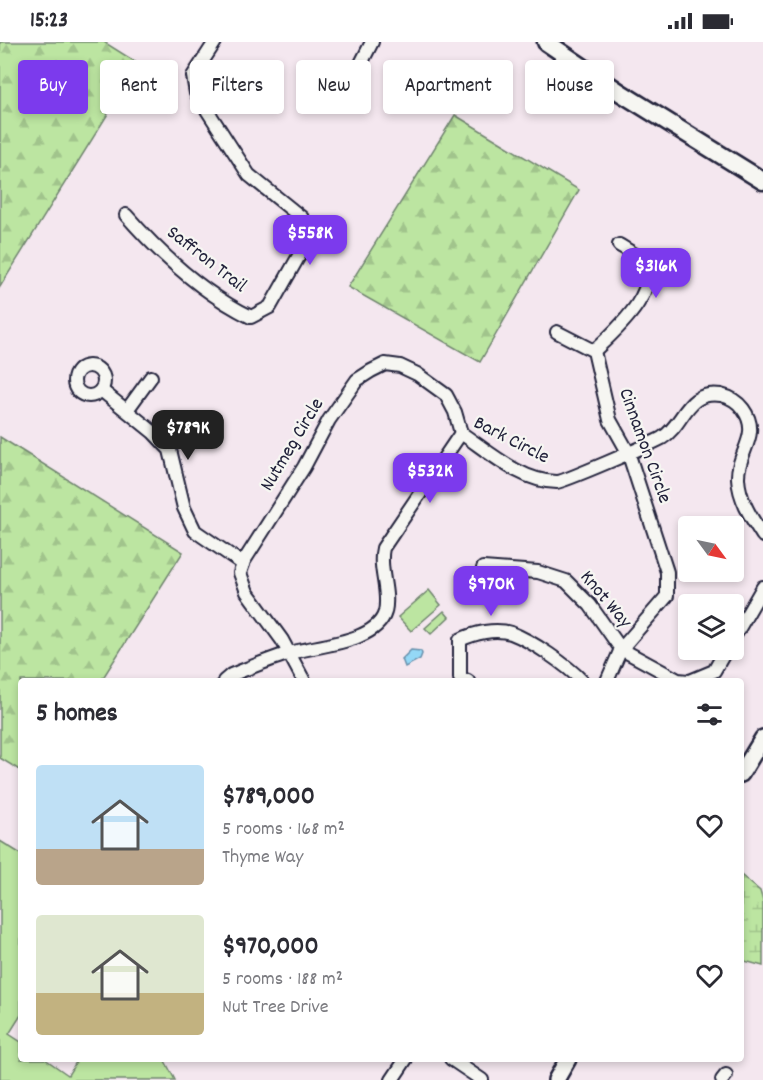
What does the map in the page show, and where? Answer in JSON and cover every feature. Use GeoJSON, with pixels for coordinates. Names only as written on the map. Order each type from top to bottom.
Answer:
{"type":"FeatureCollection","features":[{"type":"Feature","properties":{"kind":"main road"},"geometry":{"type":"LineString","coordinates":[[546,42],[621,93],[763,181]]}},
{"type":"Feature","properties":{"kind":"street","name":"Saffron Trail"},"geometry":{"type":"LineString","coordinates":[[126,215],[152,244],[185,274],[232,307],[251,317],[270,307],[309,238],[302,218],[249,175],[196,93],[193,76],[215,42]]}},
{"type":"Feature","properties":{"kind":"street"},"geometry":{"type":"LineString","coordinates":[[363,60],[372,42]]}},
{"type":"Feature","properties":{"kind":"street"},"geometry":{"type":"LineString","coordinates":[[557,332],[594,351],[622,325],[637,306],[646,285],[646,271],[640,259],[619,245]]}},
{"type":"Feature","properties":{"kind":"street","name":"Cinnamon Circle"},"geometry":{"type":"LineString","coordinates":[[594,351],[610,420],[627,452],[667,572],[667,596],[621,649],[608,678]]}},
{"type":"Feature","properties":{"kind":"street","name":"Nutmeg Circle"},"geometry":{"type":"LineString","coordinates":[[243,564],[304,467],[329,420],[357,380],[385,364],[400,366],[417,374],[446,395],[455,412],[461,433]]}},
{"type":"Feature","properties":{"kind":"street"},"geometry":{"type":"LineString","coordinates":[[127,410],[151,376]]}},
{"type":"Feature","properties":{"kind":"street"},"geometry":{"type":"LineString","coordinates":[[101,390],[127,410],[170,450],[184,508],[195,531],[243,564],[240,573],[247,592],[289,653],[302,678]]}},
{"type":"Feature","properties":{"kind":"street"},"geometry":{"type":"LineString","coordinates":[[627,452],[663,437],[677,423],[685,408],[697,399],[713,394],[726,396],[737,402],[745,411],[751,425],[751,438],[740,463],[738,479],[748,513],[763,537]]}},
{"type":"Feature","properties":{"kind":"street","name":"Bark Circle"},"geometry":{"type":"LineString","coordinates":[[228,678],[289,653],[366,634],[385,613],[386,597],[380,561],[383,548],[461,433],[533,479],[560,483],[627,452]]}},
{"type":"Feature","properties":{"kind":"street","name":"Knot Way"},"geometry":{"type":"LineString","coordinates":[[483,568],[538,572],[566,581],[590,605],[621,649],[674,678]]}},
{"type":"Feature","properties":{"kind":"street"},"geometry":{"type":"LineString","coordinates":[[744,620],[763,587]]}},
{"type":"Feature","properties":{"kind":"street"},"geometry":{"type":"LineString","coordinates":[[460,678],[460,640],[475,632],[510,633],[568,667],[579,678]]}},
{"type":"Feature","properties":{"kind":"street","name":"Knot Way"},"geometry":{"type":"LineString","coordinates":[[697,678],[714,671],[720,660]]}},
{"type":"Feature","properties":{"kind":"street"},"geometry":{"type":"LineString","coordinates":[[744,769],[763,738]]}},
{"type":"Feature","properties":{"kind":"street"},"geometry":{"type":"LineString","coordinates":[[392,1080],[404,1062]]}},
{"type":"Feature","properties":{"kind":"street"},"geometry":{"type":"LineString","coordinates":[[455,1062],[482,1080]]}},
{"type":"Feature","properties":{"kind":"street"},"geometry":{"type":"LineString","coordinates":[[556,1080],[566,1062]]}},
{"type":"Feature","properties":{"kind":"green space"},"geometry":{"type":"Polygon","coordinates":[[[0,42],[104,42],[133,60],[100,60],[100,114],[108,114],[0,287],[0,42]]]}},
{"type":"Feature","properties":{"kind":"green space"},"geometry":{"type":"Polygon","coordinates":[[[455,115],[579,190],[480,362],[348,287],[455,115]]]}},
{"type":"Feature","properties":{"kind":"green space"},"geometry":{"type":"Polygon","coordinates":[[[0,437],[183,552],[103,678],[18,678],[18,769],[0,758],[0,437]]]}},
{"type":"Feature","properties":{"kind":"green space"},"geometry":{"type":"Polygon","coordinates":[[[429,590],[441,605],[411,631],[398,617],[429,590]]]}},
{"type":"Feature","properties":{"kind":"green space"},"geometry":{"type":"Polygon","coordinates":[[[444,611],[449,617],[431,634],[425,628],[444,611]]]}},
{"type":"Feature","properties":{"kind":"green space"},"geometry":{"type":"Polygon","coordinates":[[[0,841],[18,852],[18,1020],[9,1034],[18,1040],[18,1062],[49,1062],[68,1075],[76,1062],[166,1062],[175,1080],[0,1080],[0,841]]]}},
{"type":"Feature","properties":{"kind":"green space"},"geometry":{"type":"Polygon","coordinates":[[[744,878],[760,891],[763,901],[763,966],[744,961],[744,878]]]}},
{"type":"Feature","properties":{"kind":"water"},"geometry":{"type":"Polygon","coordinates":[[[411,650],[421,651],[422,654],[420,659],[405,667],[402,659],[411,650]]]}}]}
